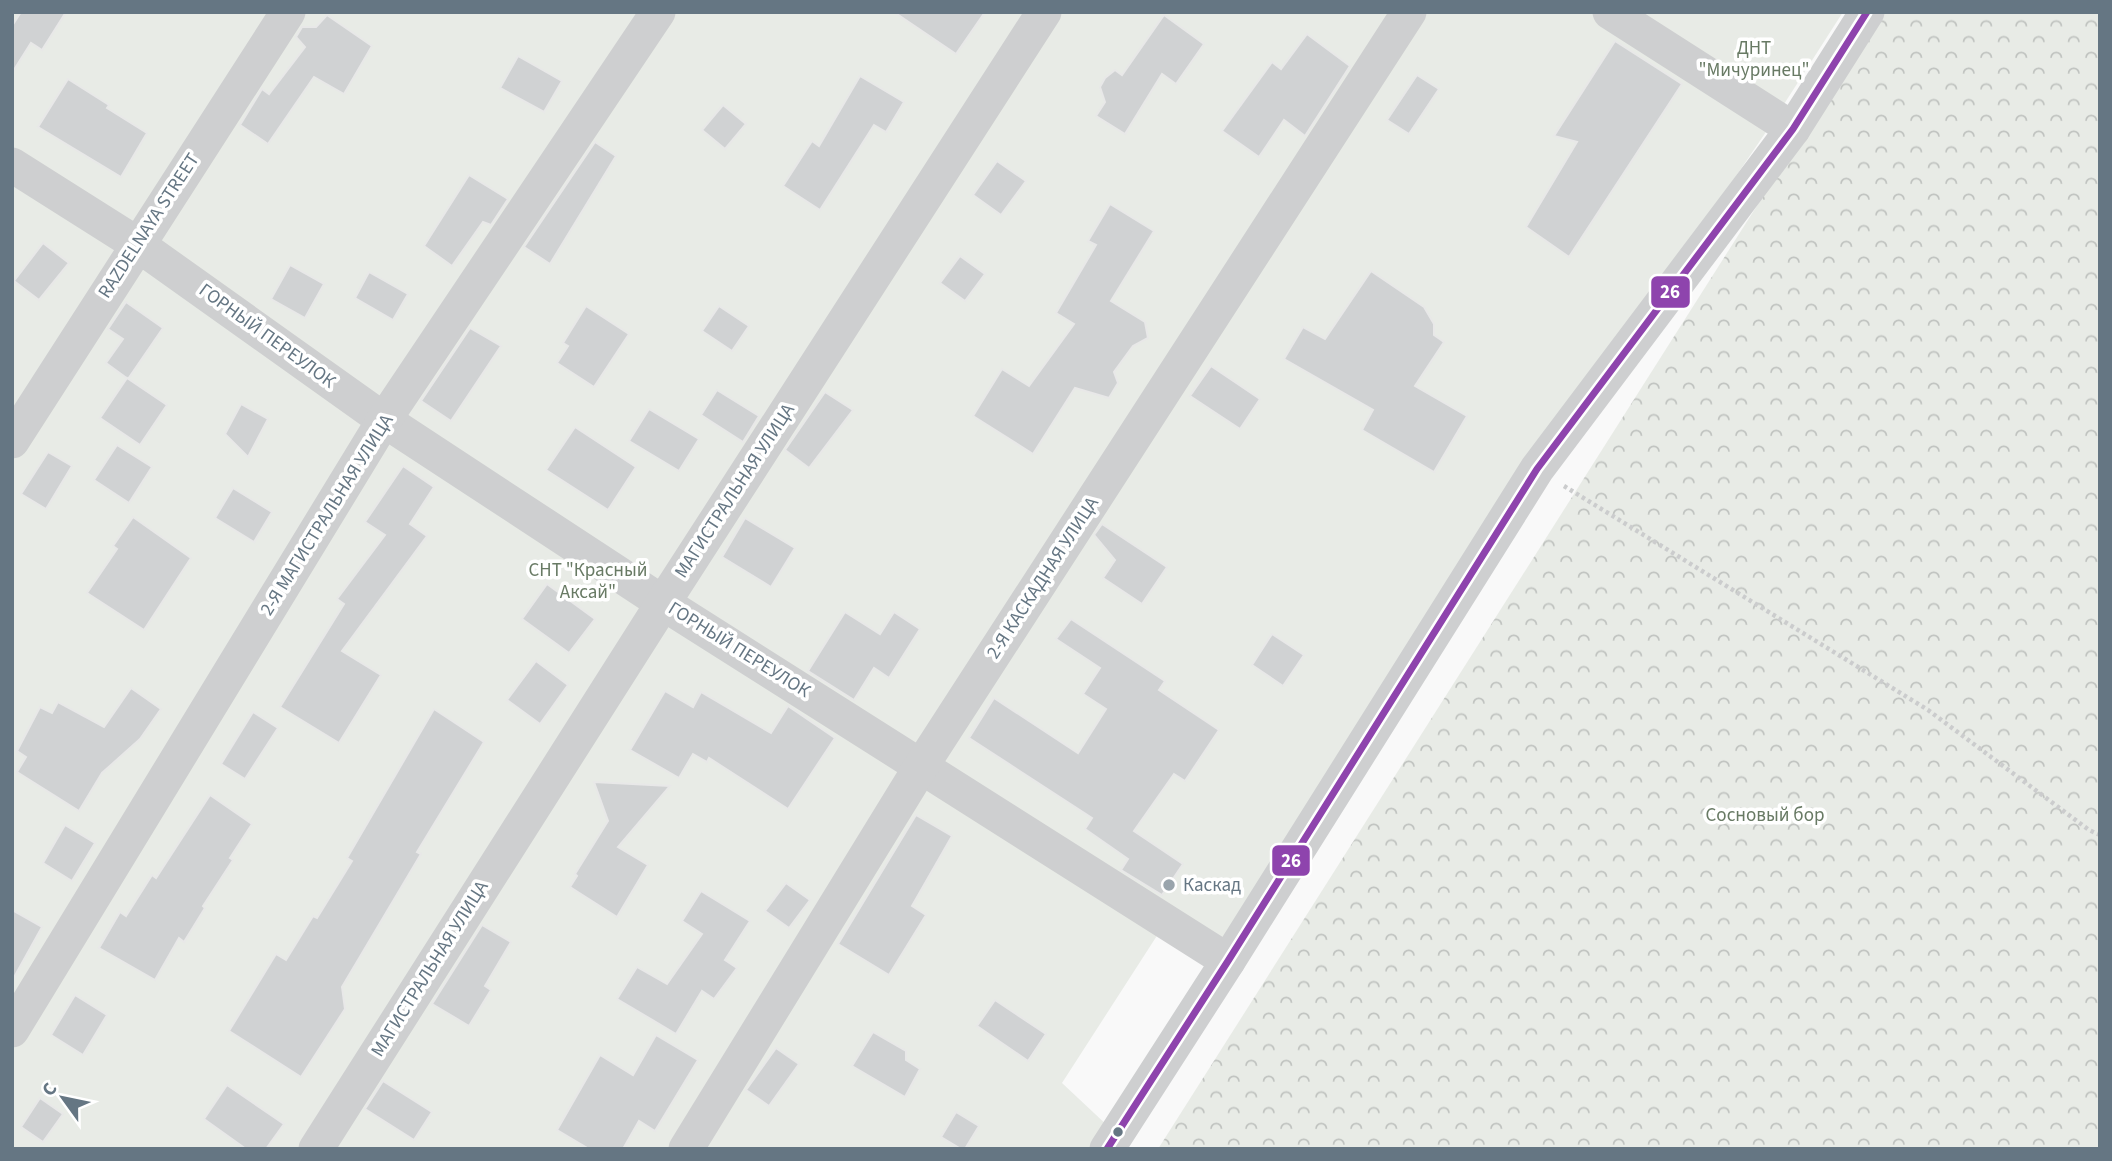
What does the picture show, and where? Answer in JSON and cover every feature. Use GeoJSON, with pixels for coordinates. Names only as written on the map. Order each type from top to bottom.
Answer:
{"type":"FeatureCollection","features":[{"type":"Feature","properties":{"kind":"street","name":"RAZDELNAYA STREET"},"geometry":{"type":"LineString","coordinates":[[12,442],[288,12]]}},
{"type":"Feature","properties":{"kind":"street","name":"2-Я МАГИСТРАЛЬНАЯ УЛИЦА"},"geometry":{"type":"LineString","coordinates":[[12,1030],[384,420],[658,12]]}},
{"type":"Feature","properties":{"kind":"street","name":"МАГИСТРАЛЬНАЯ УЛИЦА"},"geometry":{"type":"LineString","coordinates":[[316,1149],[663,603],[1044,12]]}},
{"type":"Feature","properties":{"kind":"street","name":"2-Я КАСКАДНАЯ УЛИЦА"},"geometry":{"type":"LineString","coordinates":[[686,1149],[922,765],[1409,12]]}},
{"type":"Feature","properties":{"kind":"street"},"geometry":{"type":"LineString","coordinates":[[1610,12],[1793,129]]}},
{"type":"Feature","properties":{"kind":"street"},"geometry":{"type":"LineString","coordinates":[[1107,1149],[1537,469],[1793,129],[1867,12]]}},
{"type":"Feature","properties":{"kind":"street","name":"ГОРНЫЙ ПЕРЕУЛОК"},"geometry":{"type":"LineString","coordinates":[[12,165],[137,244],[384,420],[663,603],[1228,961]]}},
{"type":"Feature","properties":{"kind":"path"},"geometry":{"type":"LineString","coordinates":[[1537,469],[1928,710],[2100,835]]}},
{"type":"Feature","properties":{"kind":"green space","name":"СНТ \"Красный Аксай\""},"geometry":{"type":"Polygon","coordinates":[[[12,12],[1843,12],[1770,126],[1537,469],[1228,961],[1160,931],[1062,1083],[1110,1128],[1097,1149],[12,1149],[12,12]]]}},
{"type":"Feature","properties":{"kind":"green space","name":"Сосновый бор"},"geometry":{"type":"Polygon","coordinates":[[[1880,12],[2100,12],[2100,1149],[1158,1149],[1880,12]]]}},
{"type":"Feature","properties":{"kind":"building"},"geometry":{"type":"Polygon","coordinates":[[[21,12],[66,12],[42,50],[31,43],[12,73],[12,26],[21,12]]]}},
{"type":"Feature","properties":{"kind":"building"},"geometry":{"type":"Polygon","coordinates":[[[894,12],[985,12],[956,54],[894,12]]]}},
{"type":"Feature","properties":{"kind":"building"},"geometry":{"type":"Polygon","coordinates":[[[327,15],[372,46],[344,94],[314,77],[268,144],[240,125],[262,89],[269,94],[305,47],[296,37],[302,27],[316,27],[327,15]]]}},
{"type":"Feature","properties":{"kind":"building"},"geometry":{"type":"Polygon","coordinates":[[[1164,15],[1204,44],[1176,84],[1162,74],[1125,134],[1096,116],[1105,102],[1100,87],[1105,78],[1115,70],[1122,75],[1164,15]]]}},
{"type":"Feature","properties":{"kind":"building"},"geometry":{"type":"Polygon","coordinates":[[[1307,34],[1350,66],[1305,136],[1284,120],[1259,157],[1222,131],[1272,62],[1281,69],[1307,34]]]}},
{"type":"Feature","properties":{"kind":"building"},"geometry":{"type":"Polygon","coordinates":[[[1615,41],[1682,84],[1569,257],[1526,227],[1577,142],[1554,136],[1615,41]]]}},
{"type":"Feature","properties":{"kind":"building"},"geometry":{"type":"Polygon","coordinates":[[[518,56],[562,81],[544,112],[500,88],[518,56]]]}},
{"type":"Feature","properties":{"kind":"building"},"geometry":{"type":"Polygon","coordinates":[[[1417,75],[1439,89],[1409,134],[1387,120],[1417,75]]]}},
{"type":"Feature","properties":{"kind":"building"},"geometry":{"type":"Polygon","coordinates":[[[860,76],[904,102],[886,132],[874,125],[820,210],[783,186],[812,141],[819,146],[860,76]]]}},
{"type":"Feature","properties":{"kind":"building"},"geometry":{"type":"Polygon","coordinates":[[[68,79],[147,133],[121,177],[38,127],[68,79]]]}},
{"type":"Feature","properties":{"kind":"building"},"geometry":{"type":"Polygon","coordinates":[[[723,105],[746,124],[725,149],[702,130],[723,105]]]}},
{"type":"Feature","properties":{"kind":"building"},"geometry":{"type":"Polygon","coordinates":[[[595,142],[616,156],[550,264],[524,247],[595,142]]]}},
{"type":"Feature","properties":{"kind":"building"},"geometry":{"type":"Polygon","coordinates":[[[997,161],[1026,181],[1001,215],[973,195],[997,161]]]}},
{"type":"Feature","properties":{"kind":"building"},"geometry":{"type":"Polygon","coordinates":[[[469,175],[508,199],[491,225],[483,222],[452,266],[424,246],[469,175]]]}},
{"type":"Feature","properties":{"kind":"building"},"geometry":{"type":"Polygon","coordinates":[[[1110,204],[1154,231],[1111,301],[1145,322],[1148,338],[1133,346],[1114,372],[1118,383],[1109,398],[1075,388],[1033,454],[973,416],[1002,369],[1029,386],[1074,324],[1056,313],[1096,245],[1088,241],[1110,204]]]}},
{"type":"Feature","properties":{"kind":"building"},"geometry":{"type":"Polygon","coordinates":[[[43,243],[69,263],[39,300],[14,281],[43,243]]]}},
{"type":"Feature","properties":{"kind":"building"},"geometry":{"type":"Polygon","coordinates":[[[960,256],[985,274],[965,301],[940,283],[960,256]]]}},
{"type":"Feature","properties":{"kind":"building"},"geometry":{"type":"Polygon","coordinates":[[[290,265],[324,284],[305,318],[271,299],[290,265]]]}},
{"type":"Feature","properties":{"kind":"building"},"geometry":{"type":"Polygon","coordinates":[[[1371,271],[1424,307],[1434,324],[1434,335],[1444,342],[1415,386],[1467,416],[1434,472],[1362,430],[1373,410],[1284,359],[1303,327],[1325,339],[1371,271]]]}},
{"type":"Feature","properties":{"kind":"building"},"geometry":{"type":"Polygon","coordinates":[[[369,272],[408,294],[393,320],[355,298],[369,272]]]}},
{"type":"Feature","properties":{"kind":"building"},"geometry":{"type":"Polygon","coordinates":[[[126,302],[163,328],[128,379],[106,363],[123,339],[108,329],[126,302]]]}},
{"type":"Feature","properties":{"kind":"building"},"geometry":{"type":"Polygon","coordinates":[[[586,306],[629,334],[594,387],[557,363],[568,346],[563,343],[586,306]]]}},
{"type":"Feature","properties":{"kind":"building"},"geometry":{"type":"Polygon","coordinates":[[[719,306],[749,326],[732,351],[702,331],[719,306]]]}},
{"type":"Feature","properties":{"kind":"building"},"geometry":{"type":"Polygon","coordinates":[[[470,328],[501,346],[451,421],[421,401],[470,328]]]}},
{"type":"Feature","properties":{"kind":"building"},"geometry":{"type":"Polygon","coordinates":[[[1211,366],[1260,399],[1240,429],[1190,396],[1211,366]]]}},
{"type":"Feature","properties":{"kind":"building"},"geometry":{"type":"Polygon","coordinates":[[[127,378],[167,405],[140,445],[100,418],[127,378]]]}},
{"type":"Feature","properties":{"kind":"building"},"geometry":{"type":"Polygon","coordinates":[[[717,390],[759,416],[743,442],[701,415],[717,390]]]}},
{"type":"Feature","properties":{"kind":"building"},"geometry":{"type":"Polygon","coordinates":[[[825,392],[853,410],[809,468],[785,450],[825,392]]]}},
{"type":"Feature","properties":{"kind":"building"},"geometry":{"type":"Polygon","coordinates":[[[241,404],[268,419],[248,457],[225,434],[241,404]]]}},
{"type":"Feature","properties":{"kind":"building"},"geometry":{"type":"Polygon","coordinates":[[[649,409],[699,439],[679,471],[629,441],[649,409]]]}},
{"type":"Feature","properties":{"kind":"building"},"geometry":{"type":"Polygon","coordinates":[[[575,427],[636,467],[608,510],[546,470],[575,427]]]}},
{"type":"Feature","properties":{"kind":"building"},"geometry":{"type":"Polygon","coordinates":[[[117,445],[152,467],[129,503],[94,480],[117,445]]]}},
{"type":"Feature","properties":{"kind":"building"},"geometry":{"type":"Polygon","coordinates":[[[48,452],[72,466],[46,509],[21,494],[48,452]]]}},
{"type":"Feature","properties":{"kind":"building"},"geometry":{"type":"Polygon","coordinates":[[[403,466],[434,487],[410,524],[427,536],[342,651],[381,675],[339,743],[280,707],[344,604],[337,599],[385,535],[365,522],[403,466]]]}},
{"type":"Feature","properties":{"kind":"building"},"geometry":{"type":"Polygon","coordinates":[[[233,488],[272,512],[254,542],[215,518],[233,488]]]}},
{"type":"Feature","properties":{"kind":"building"},"geometry":{"type":"Polygon","coordinates":[[[133,517],[191,558],[144,630],[87,593],[117,549],[113,546],[133,517]]]}},
{"type":"Feature","properties":{"kind":"building"},"geometry":{"type":"Polygon","coordinates":[[[745,518],[795,548],[771,587],[722,557],[745,518]]]}},
{"type":"Feature","properties":{"kind":"building"},"geometry":{"type":"Polygon","coordinates":[[[1102,524],[1167,567],[1142,604],[1103,578],[1115,560],[1094,535],[1102,524]]]}},
{"type":"Feature","properties":{"kind":"building"},"geometry":{"type":"Polygon","coordinates":[[[547,584],[595,619],[569,653],[522,619],[547,584]]]}},
{"type":"Feature","properties":{"kind":"building"},"geometry":{"type":"Polygon","coordinates":[[[845,612],[880,634],[894,612],[920,629],[889,678],[874,668],[854,700],[808,671],[845,612]]]}},
{"type":"Feature","properties":{"kind":"building"},"geometry":{"type":"Polygon","coordinates":[[[1071,619],[1165,681],[1159,690],[1219,730],[1185,781],[1174,774],[1134,831],[1183,864],[1162,895],[1121,870],[1128,859],[1085,829],[1092,818],[969,738],[994,698],[1078,753],[1106,709],[1083,694],[1100,668],[1056,639],[1071,619]]]}},
{"type":"Feature","properties":{"kind":"building"},"geometry":{"type":"Polygon","coordinates":[[[1272,634],[1304,655],[1283,686],[1252,665],[1272,634]]]}},
{"type":"Feature","properties":{"kind":"building"},"geometry":{"type":"Polygon","coordinates":[[[536,661],[568,685],[540,724],[507,700],[536,661]]]}},
{"type":"Feature","properties":{"kind":"building"},"geometry":{"type":"Polygon","coordinates":[[[131,688],[161,709],[140,739],[102,773],[79,811],[17,772],[26,757],[17,751],[40,707],[52,713],[58,702],[104,727],[131,688]]]}},
{"type":"Feature","properties":{"kind":"building"},"geometry":{"type":"Polygon","coordinates":[[[665,691],[693,707],[701,692],[771,733],[788,706],[835,738],[788,809],[709,758],[707,762],[693,754],[679,778],[630,750],[665,691]]]}},
{"type":"Feature","properties":{"kind":"building"},"geometry":{"type":"Polygon","coordinates":[[[434,709],[484,742],[417,852],[421,854],[342,987],[345,1009],[301,1077],[229,1031],[276,954],[286,960],[313,916],[317,918],[352,861],[347,858],[434,709]]]}},
{"type":"Feature","properties":{"kind":"building"},"geometry":{"type":"Polygon","coordinates":[[[253,712],[278,728],[245,779],[221,764],[253,712]]]}},
{"type":"Feature","properties":{"kind":"building"},"geometry":{"type":"Polygon","coordinates":[[[594,782],[670,786],[618,847],[648,865],[617,917],[570,887],[577,876],[575,874],[608,821],[594,782]]]}},
{"type":"Feature","properties":{"kind":"building"},"geometry":{"type":"Polygon","coordinates":[[[210,795],[252,824],[184,942],[179,938],[155,980],[99,948],[120,912],[126,916],[152,875],[156,878],[210,795]]]}},
{"type":"Feature","properties":{"kind":"building"},"geometry":{"type":"Polygon","coordinates":[[[916,815],[952,836],[912,906],[926,915],[889,975],[838,944],[916,815]]]}},
{"type":"Feature","properties":{"kind":"building"},"geometry":{"type":"Polygon","coordinates":[[[65,825],[95,843],[72,881],[43,863],[65,825]]]}},
{"type":"Feature","properties":{"kind":"building"},"geometry":{"type":"Polygon","coordinates":[[[786,883],[810,900],[789,928],[765,911],[786,883]]]}},
{"type":"Feature","properties":{"kind":"building"},"geometry":{"type":"Polygon","coordinates":[[[701,891],[750,921],[725,960],[737,968],[714,999],[702,991],[676,1034],[617,999],[637,967],[667,984],[702,934],[682,921],[701,891]]]}},
{"type":"Feature","properties":{"kind":"building"},"geometry":{"type":"Polygon","coordinates":[[[12,910],[42,927],[12,981],[12,910]]]}},
{"type":"Feature","properties":{"kind":"building"},"geometry":{"type":"Polygon","coordinates":[[[482,925],[511,942],[485,986],[491,990],[469,1026],[432,1004],[482,925]]]}},
{"type":"Feature","properties":{"kind":"building"},"geometry":{"type":"Polygon","coordinates":[[[75,995],[107,1015],[83,1055],[51,1035],[75,995]]]}},
{"type":"Feature","properties":{"kind":"building"},"geometry":{"type":"Polygon","coordinates":[[[995,1000],[1046,1034],[1028,1061],[977,1026],[995,1000]]]}},
{"type":"Feature","properties":{"kind":"building"},"geometry":{"type":"Polygon","coordinates":[[[873,1032],[906,1051],[906,1060],[920,1069],[905,1097],[852,1066],[873,1032]]]}},
{"type":"Feature","properties":{"kind":"building"},"geometry":{"type":"Polygon","coordinates":[[[656,1035],[698,1060],[655,1131],[639,1121],[623,1149],[589,1149],[557,1130],[600,1055],[633,1075],[656,1035]]]}},
{"type":"Feature","properties":{"kind":"building"},"geometry":{"type":"Polygon","coordinates":[[[776,1048],[799,1064],[769,1106],[746,1090],[776,1048]]]}},
{"type":"Feature","properties":{"kind":"building"},"geometry":{"type":"Polygon","coordinates":[[[383,1081],[432,1112],[414,1140],[365,1109],[383,1081]]]}},
{"type":"Feature","properties":{"kind":"building"},"geometry":{"type":"Polygon","coordinates":[[[227,1085],[284,1124],[266,1149],[246,1149],[204,1119],[227,1085]]]}},
{"type":"Feature","properties":{"kind":"building"},"geometry":{"type":"Polygon","coordinates":[[[40,1098],[63,1114],[43,1142],[21,1127],[40,1098]]]}},
{"type":"Feature","properties":{"kind":"building"},"geometry":{"type":"Polygon","coordinates":[[[956,1112],[979,1126],[965,1149],[941,1137],[956,1112]]]}},
{"type":"Feature","properties":{"kind":"transit line","name":"26"},"geometry":{"type":"LineString","coordinates":[[1107,1149],[1537,469],[1793,129],[1867,12]]}},
{"type":"Feature","properties":{"kind":"place","name":"Каскад"},"geometry":{"type":"Point","coordinates":[1169,885]}},
{"type":"Feature","properties":{"kind":"park label","name":"ДНТ \"Мичуринец\""},"geometry":{"type":"Point","coordinates":[1754,59]}}]}
